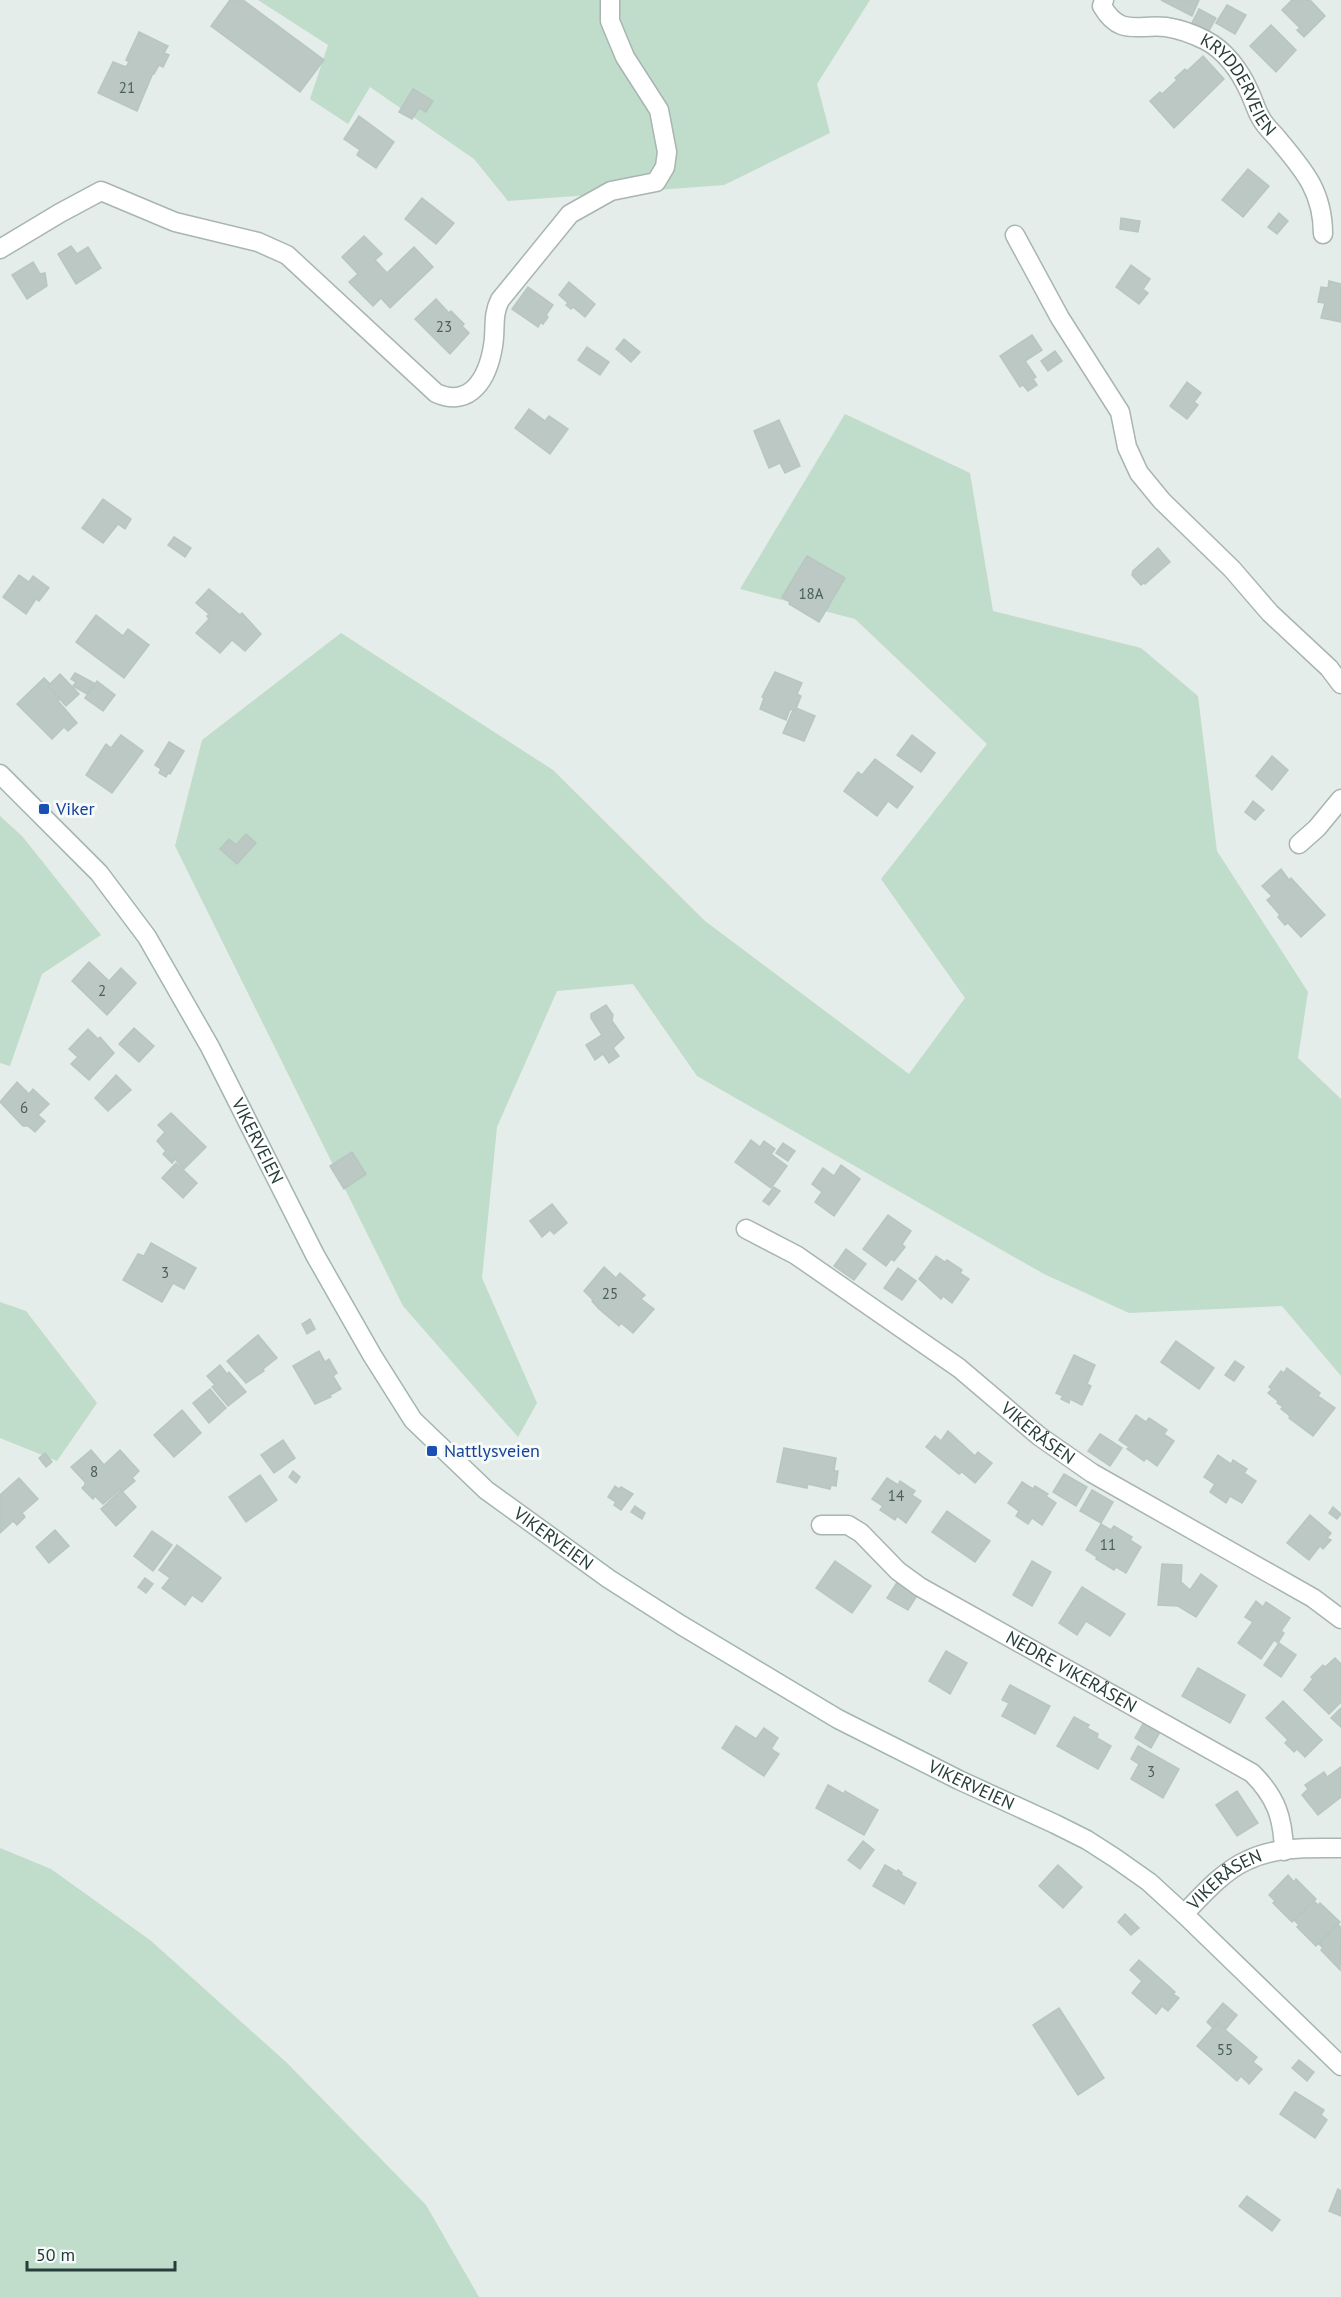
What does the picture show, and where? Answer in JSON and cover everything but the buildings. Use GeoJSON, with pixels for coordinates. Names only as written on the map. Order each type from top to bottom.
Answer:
{"type":"FeatureCollection","features":[{"type":"Feature","properties":{"kind":"street"},"geometry":{"type":"LineString","coordinates":[[0,249],[101,191],[175,222],[258,242],[287,255],[436,393],[448,398],[465,396],[476,389],[491,359],[495,329],[494,311],[500,300],[570,214],[610,191],[656,182],[665,168],[667,152],[659,110],[625,57],[610,21],[610,0]]}},
{"type":"Feature","properties":{"kind":"street","name":"KRYDDERVEIEN"},"geometry":{"type":"LineString","coordinates":[[1104,0],[1102,6],[1108,17],[1120,26],[1164,27],[1186,32],[1206,40],[1223,53],[1238,70],[1263,122],[1310,179],[1317,193],[1323,219],[1323,234]]}},
{"type":"Feature","properties":{"kind":"street"},"geometry":{"type":"LineString","coordinates":[[1016,235],[1060,318],[1120,412],[1127,447],[1139,473],[1162,501],[1232,569],[1270,614],[1329,668],[1341,684]]}},
{"type":"Feature","properties":{"kind":"street","name":"VIKERVEIEN"},"geometry":{"type":"LineString","coordinates":[[0,774],[99,873],[147,938],[210,1047],[315,1255],[372,1355],[413,1420],[486,1490],[609,1579],[681,1625],[838,1719],[959,1780],[1087,1840],[1149,1882],[1341,2066]]}},
{"type":"Feature","properties":{"kind":"street"},"geometry":{"type":"LineString","coordinates":[[1299,844],[1317,828],[1341,799]]}},
{"type":"Feature","properties":{"kind":"street","name":"VIKERÅSEN"},"geometry":{"type":"LineString","coordinates":[[746,1228],[795,1255],[959,1368],[1039,1436],[1092,1473],[1313,1598],[1341,1619]]}},
{"type":"Feature","properties":{"kind":"street","name":"NEDRE VIKERÅSEN"},"geometry":{"type":"LineString","coordinates":[[821,1525],[848,1525],[861,1533],[898,1571],[920,1587],[1252,1773],[1264,1785],[1275,1802],[1283,1825],[1284,1851]]}},
{"type":"Feature","properties":{"kind":"street","name":"VIKERÅSEN"},"geometry":{"type":"LineString","coordinates":[[1184,1914],[1226,1874],[1249,1860],[1305,1848],[1341,1848]]}},
{"type":"Feature","properties":{"kind":"green space"},"geometry":{"type":"Polygon","coordinates":[[[258,0],[870,0],[817,84],[830,133],[724,185],[508,201],[474,159],[370,87],[348,124],[310,99],[328,45],[258,0]]]}},
{"type":"Feature","properties":{"kind":"green space"},"geometry":{"type":"Polygon","coordinates":[[[845,414],[970,473],[993,611],[1141,648],[1198,696],[1217,851],[1308,992],[1298,1058],[1341,1099],[1341,1376],[1282,1306],[1129,1313],[1044,1274],[697,1076],[633,984],[557,991],[497,1127],[482,1278],[537,1403],[518,1437],[403,1306],[175,846],[202,740],[341,633],[553,770],[705,921],[909,1074],[965,998],[881,879],[987,744],[855,619],[740,589],[845,414]]]}},
{"type":"Feature","properties":{"kind":"green space"},"geometry":{"type":"Polygon","coordinates":[[[0,816],[22,836],[101,935],[42,974],[10,1066],[0,1063],[0,816]]]}},
{"type":"Feature","properties":{"kind":"green space"},"geometry":{"type":"Polygon","coordinates":[[[0,1302],[26,1311],[97,1403],[57,1461],[0,1438],[0,1302]]]}},
{"type":"Feature","properties":{"kind":"green space"},"geometry":{"type":"Polygon","coordinates":[[[0,1848],[51,1869],[150,1940],[287,2063],[426,2205],[479,2297],[0,2297],[0,1848]]]}},
{"type":"Feature","properties":{"kind":"place","name":"Viker"},"geometry":{"type":"Point","coordinates":[44,809]}},
{"type":"Feature","properties":{"kind":"place","name":"Nattlysveien"},"geometry":{"type":"Point","coordinates":[432,1451]}}]}
